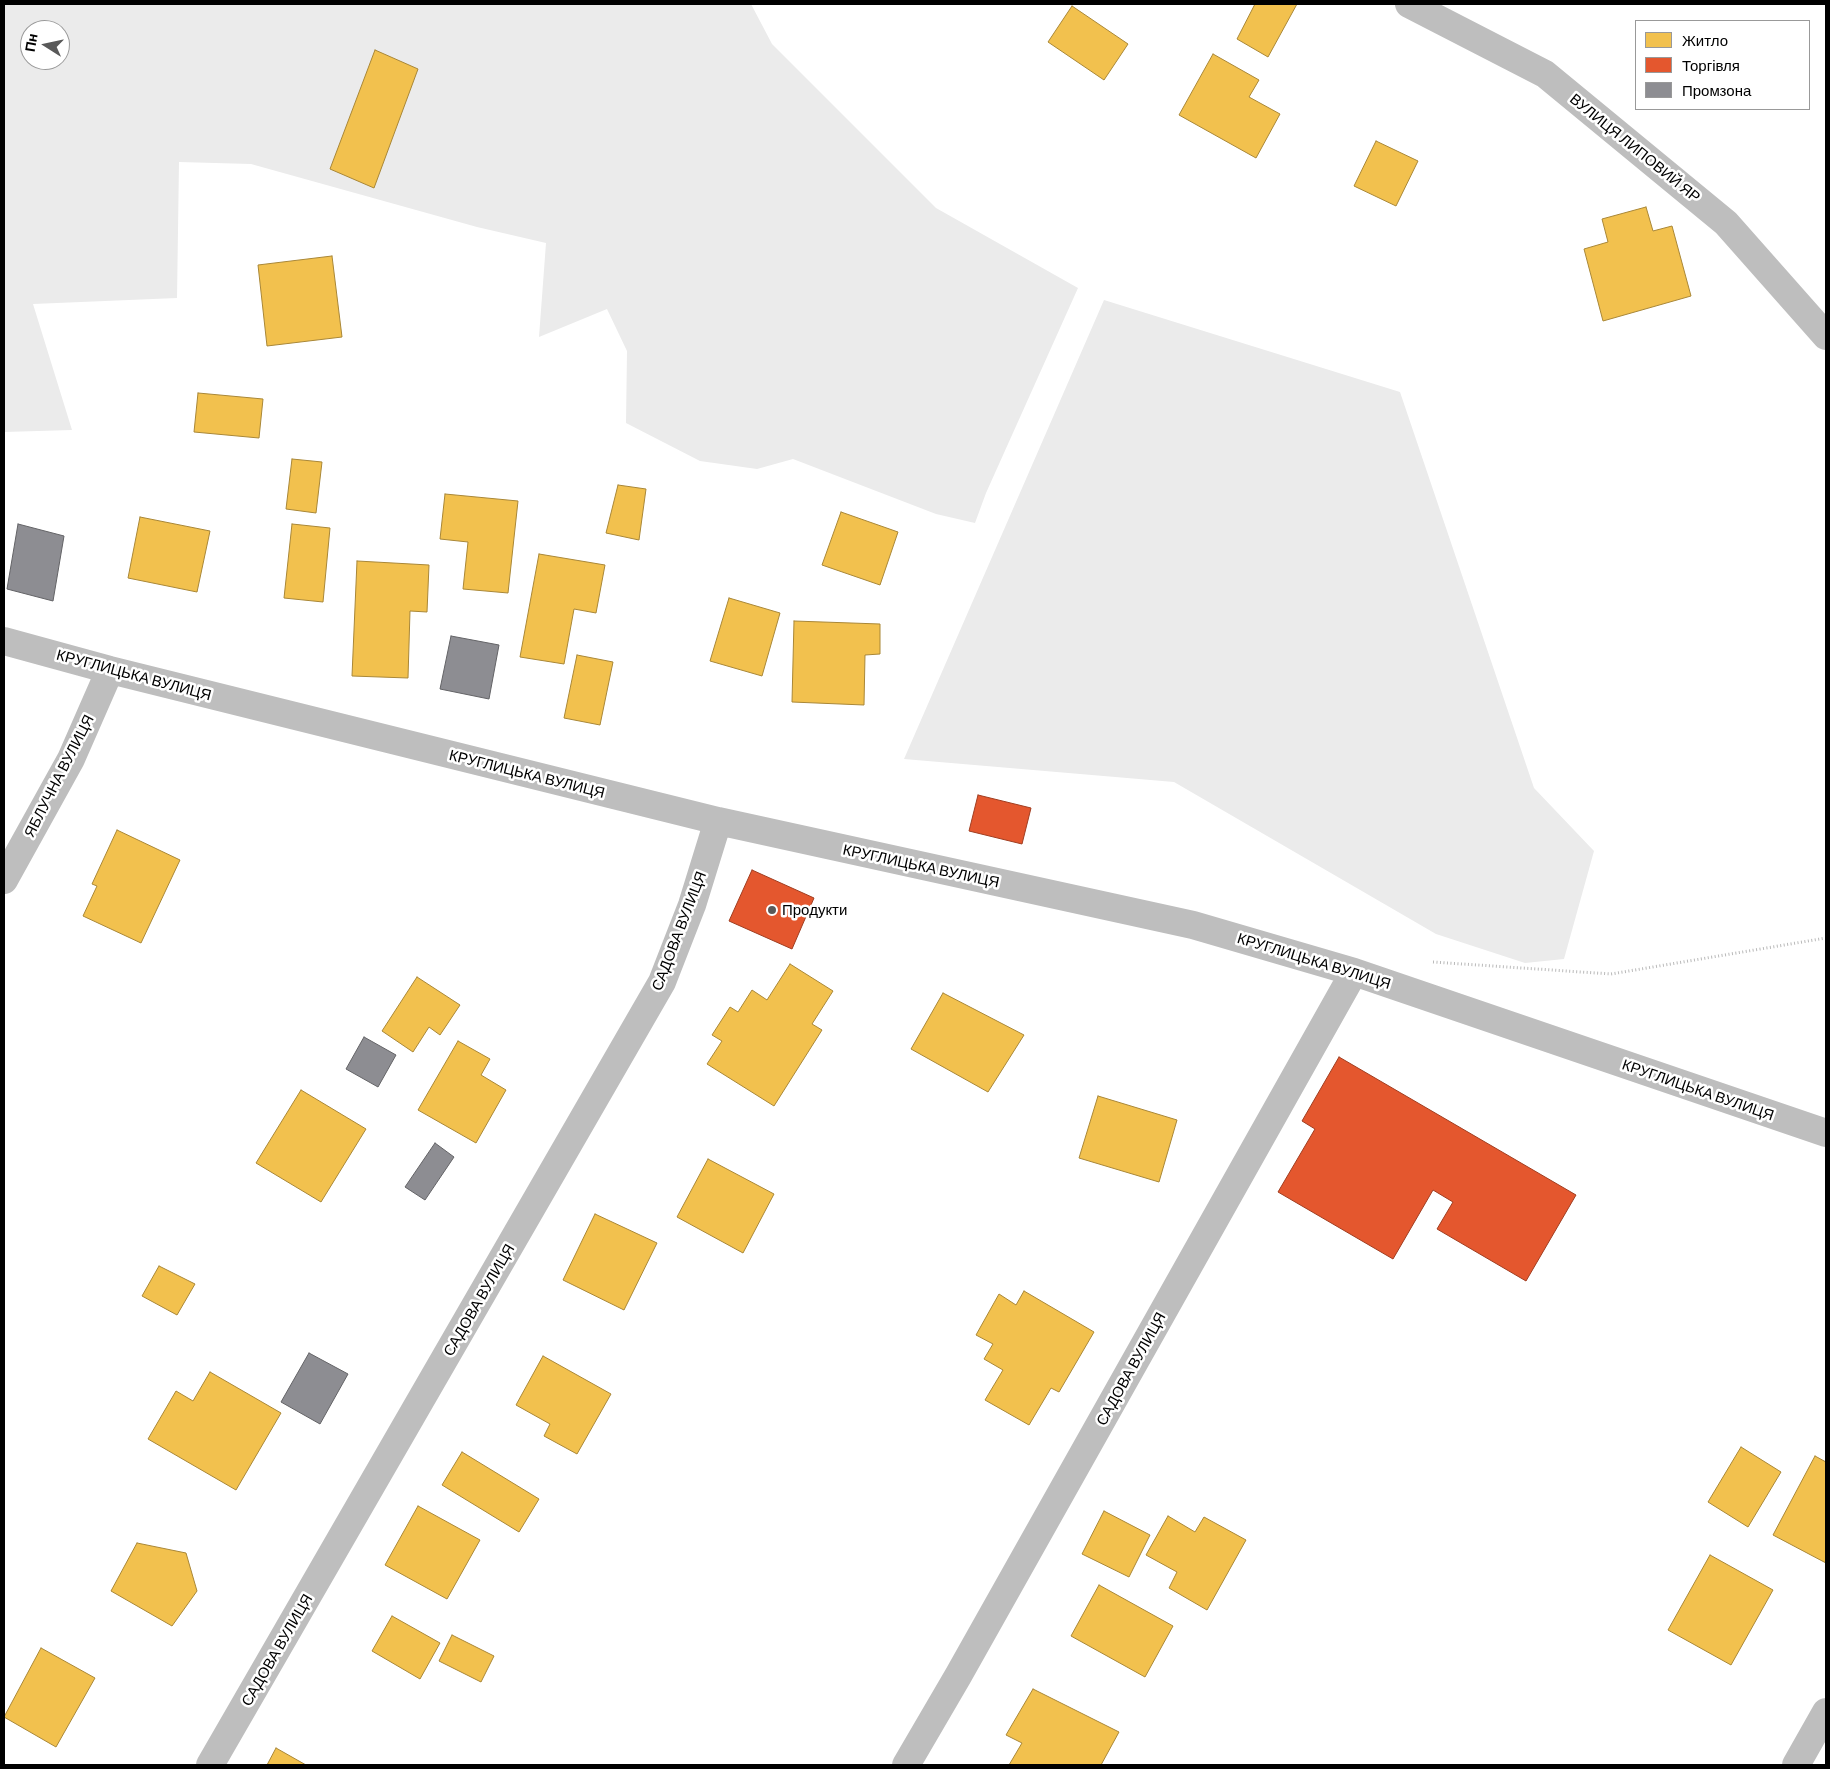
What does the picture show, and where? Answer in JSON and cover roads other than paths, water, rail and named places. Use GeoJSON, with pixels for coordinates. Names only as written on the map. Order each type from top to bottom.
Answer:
{"type":"FeatureCollection","features":[{"type":"Feature","properties":{"kind":"street","name":"ВУЛИЦЯ ЛИПОВИЙ ЯР"},"geometry":{"type":"LineString","coordinates":[[1409,4],[1545,74],[1726,223],[1826,336]]}},
{"type":"Feature","properties":{"kind":"street","name":"КРУГЛИЦЬКА ВУЛИЦЯ"},"geometry":{"type":"LineString","coordinates":[[4,641],[110,670],[718,821],[1193,924],[1354,972],[1826,1133]]}},
{"type":"Feature","properties":{"kind":"street","name":"ЯБЛУЧНА ВУЛИЦЯ"},"geometry":{"type":"LineString","coordinates":[[4,880],[70,759],[110,670]]}},
{"type":"Feature","properties":{"kind":"street","name":"САДОВА ВУЛИЦЯ"},"geometry":{"type":"LineString","coordinates":[[210,1765],[662,982],[692,905],[718,821]]}},
{"type":"Feature","properties":{"kind":"street","name":"САДОВА ВУЛИЦЯ"},"geometry":{"type":"LineString","coordinates":[[906,1765],[963,1668],[1354,972]]}},
{"type":"Feature","properties":{"kind":"street"},"geometry":{"type":"LineString","coordinates":[[1796,1765],[1826,1712]]}},
{"type":"Feature","properties":{"kind":"place","name":"Продукти"},"geometry":{"type":"Point","coordinates":[772,910]}}]}
